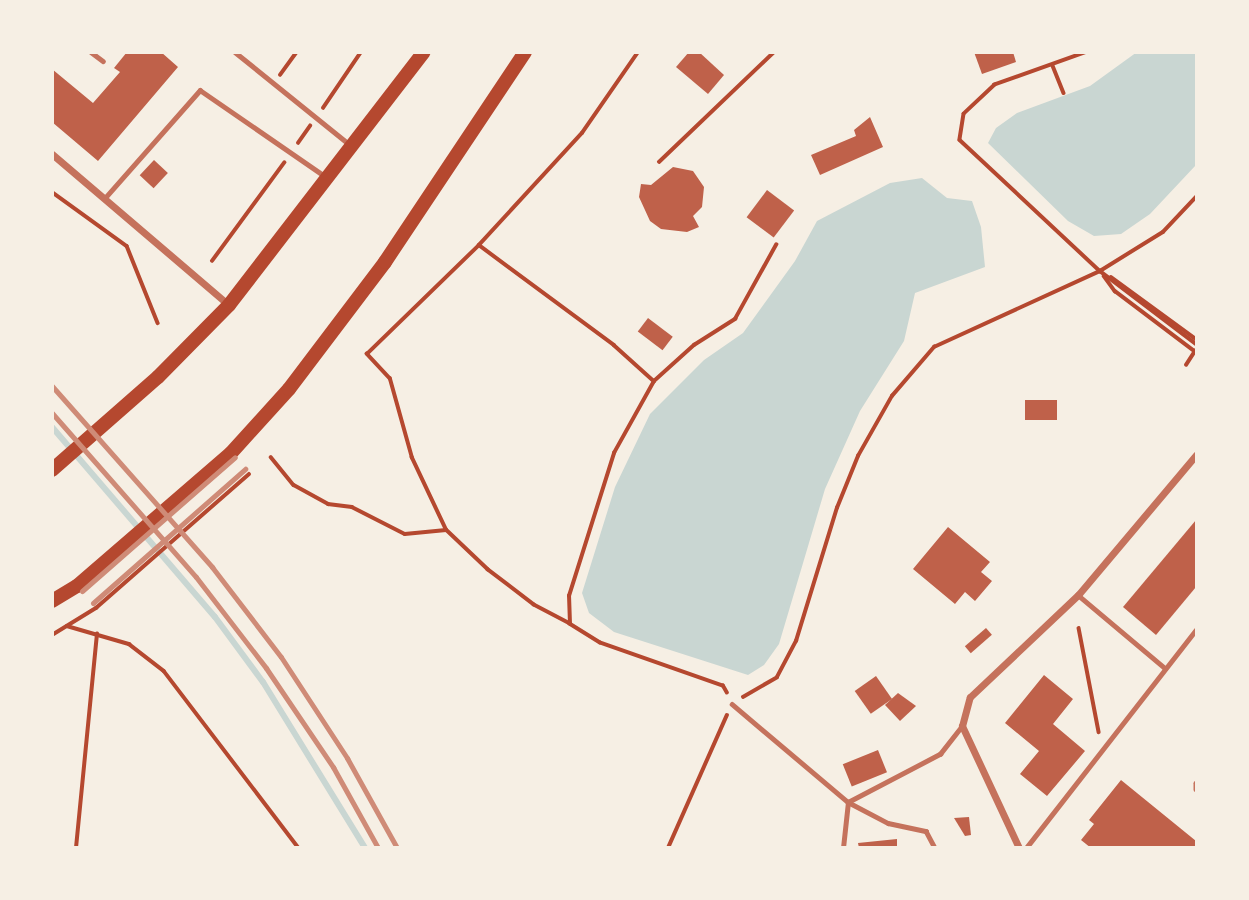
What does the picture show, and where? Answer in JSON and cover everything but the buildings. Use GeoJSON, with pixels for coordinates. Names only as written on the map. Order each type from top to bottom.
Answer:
{"type":"FeatureCollection","features":[{"type":"Feature","properties":{"kind":"main road"},"geometry":{"type":"LineString","coordinates":[[52,470],[158,377],[229,305],[355,148],[424,52]]}},
{"type":"Feature","properties":{"kind":"main road"},"geometry":{"type":"LineString","coordinates":[[52,601],[77,586],[231,453],[289,390],[385,262],[525,52]]}},
{"type":"Feature","properties":{"kind":"street"},"geometry":{"type":"LineString","coordinates":[[52,154],[229,305]]}},
{"type":"Feature","properties":{"kind":"street"},"geometry":{"type":"LineString","coordinates":[[1019,848],[962,726],[970,698],[1078,594],[1196,455]]}},
{"type":"Feature","properties":{"kind":"lane"},"geometry":{"type":"LineString","coordinates":[[91,52],[103,61]]}},
{"type":"Feature","properties":{"kind":"lane"},"geometry":{"type":"LineString","coordinates":[[235,52],[355,148]]}},
{"type":"Feature","properties":{"kind":"lane"},"geometry":{"type":"LineString","coordinates":[[104,199],[200,90],[330,180]]}},
{"type":"Feature","properties":{"kind":"lane"},"geometry":{"type":"LineString","coordinates":[[1078,594],[1165,668]]}},
{"type":"Feature","properties":{"kind":"lane"},"geometry":{"type":"LineString","coordinates":[[1026,848],[1196,630]]}},
{"type":"Feature","properties":{"kind":"lane"},"geometry":{"type":"LineString","coordinates":[[733,704],[848,802],[888,823],[926,831],[935,848]]}},
{"type":"Feature","properties":{"kind":"lane"},"geometry":{"type":"LineString","coordinates":[[848,802],[940,754],[962,726]]}},
{"type":"Feature","properties":{"kind":"lane"},"geometry":{"type":"LineString","coordinates":[[843,848],[848,802]]}},
{"type":"Feature","properties":{"kind":"path"},"geometry":{"type":"LineString","coordinates":[[272,84],[297,52]]}},
{"type":"Feature","properties":{"kind":"path"},"geometry":{"type":"LineString","coordinates":[[638,52],[582,134],[479,245],[367,354],[390,379],[412,457],[446,530],[488,570],[534,605],[600,643],[723,686],[733,704]]}},
{"type":"Feature","properties":{"kind":"path"},"geometry":{"type":"LineString","coordinates":[[659,162],[774,52]]}},
{"type":"Feature","properties":{"kind":"path"},"geometry":{"type":"LineString","coordinates":[[1087,52],[995,85],[964,114],[960,140],[1100,271],[1196,349],[1186,365]]}},
{"type":"Feature","properties":{"kind":"path"},"geometry":{"type":"LineString","coordinates":[[1053,65],[1064,93]]}},
{"type":"Feature","properties":{"kind":"path"},"geometry":{"type":"LineString","coordinates":[[52,192],[127,246],[158,323]]}},
{"type":"Feature","properties":{"kind":"path"},"geometry":{"type":"LineString","coordinates":[[668,848],[733,704],[777,677],[796,641],[837,508],[858,456],[892,396],[934,347],[1100,271],[1163,232],[1196,197]]}},
{"type":"Feature","properties":{"kind":"path"},"geometry":{"type":"LineString","coordinates":[[570,624],[569,596],[584,539],[614,453],[654,381],[694,345],[735,319],[776,244]]}},
{"type":"Feature","properties":{"kind":"path"},"geometry":{"type":"LineString","coordinates":[[479,245],[614,345],[654,381]]}},
{"type":"Feature","properties":{"kind":"path"},"geometry":{"type":"LineString","coordinates":[[1100,271],[1196,339]]}},
{"type":"Feature","properties":{"kind":"path"},"geometry":{"type":"LineString","coordinates":[[271,457],[294,485],[328,504],[352,506],[405,534],[446,530]]}},
{"type":"Feature","properties":{"kind":"path"},"geometry":{"type":"LineString","coordinates":[[52,635],[96,608],[249,474]]}},
{"type":"Feature","properties":{"kind":"path"},"geometry":{"type":"LineString","coordinates":[[66,626],[129,644],[164,671],[299,848]]}},
{"type":"Feature","properties":{"kind":"path"},"geometry":{"type":"LineString","coordinates":[[1079,628],[1102,749]]}},
{"type":"Feature","properties":{"kind":"path"},"geometry":{"type":"LineString","coordinates":[[76,848],[97,634]]}},
{"type":"Feature","properties":{"kind":"shaded area"},"geometry":{"type":"Polygon","coordinates":[[[1137,52],[1196,53],[1196,165],[1150,214],[1121,234],[1094,236],[1068,221],[988,143],[996,128],[1017,113],[1090,86],[1137,52]]]}},
{"type":"Feature","properties":{"kind":"shaded area"},"geometry":{"type":"Polygon","coordinates":[[[922,178],[947,198],[972,201],[981,227],[985,267],[915,293],[904,341],[860,411],[825,489],[779,644],[764,665],[748,675],[614,632],[589,613],[582,593],[615,487],[650,414],[704,360],[743,333],[795,261],[817,221],[890,183],[922,178]]]}},
{"type":"Feature","properties":{"kind":"waterway"},"geometry":{"type":"LineString","coordinates":[[52,427],[215,617],[263,682],[365,848]]}},
{"type":"Feature","properties":{"kind":"railway"},"geometry":{"type":"LineString","coordinates":[[52,386],[212,567],[281,657],[347,758],[397,848]]}},
{"type":"Feature","properties":{"kind":"railway"},"geometry":{"type":"LineString","coordinates":[[52,413],[196,577],[266,668],[333,767],[378,848]]}},
{"type":"Feature","properties":{"kind":"railway"},"geometry":{"type":"LineString","coordinates":[[82,591],[235,457]]}},
{"type":"Feature","properties":{"kind":"railway"},"geometry":{"type":"LineString","coordinates":[[93,603],[245,469]]}}]}
